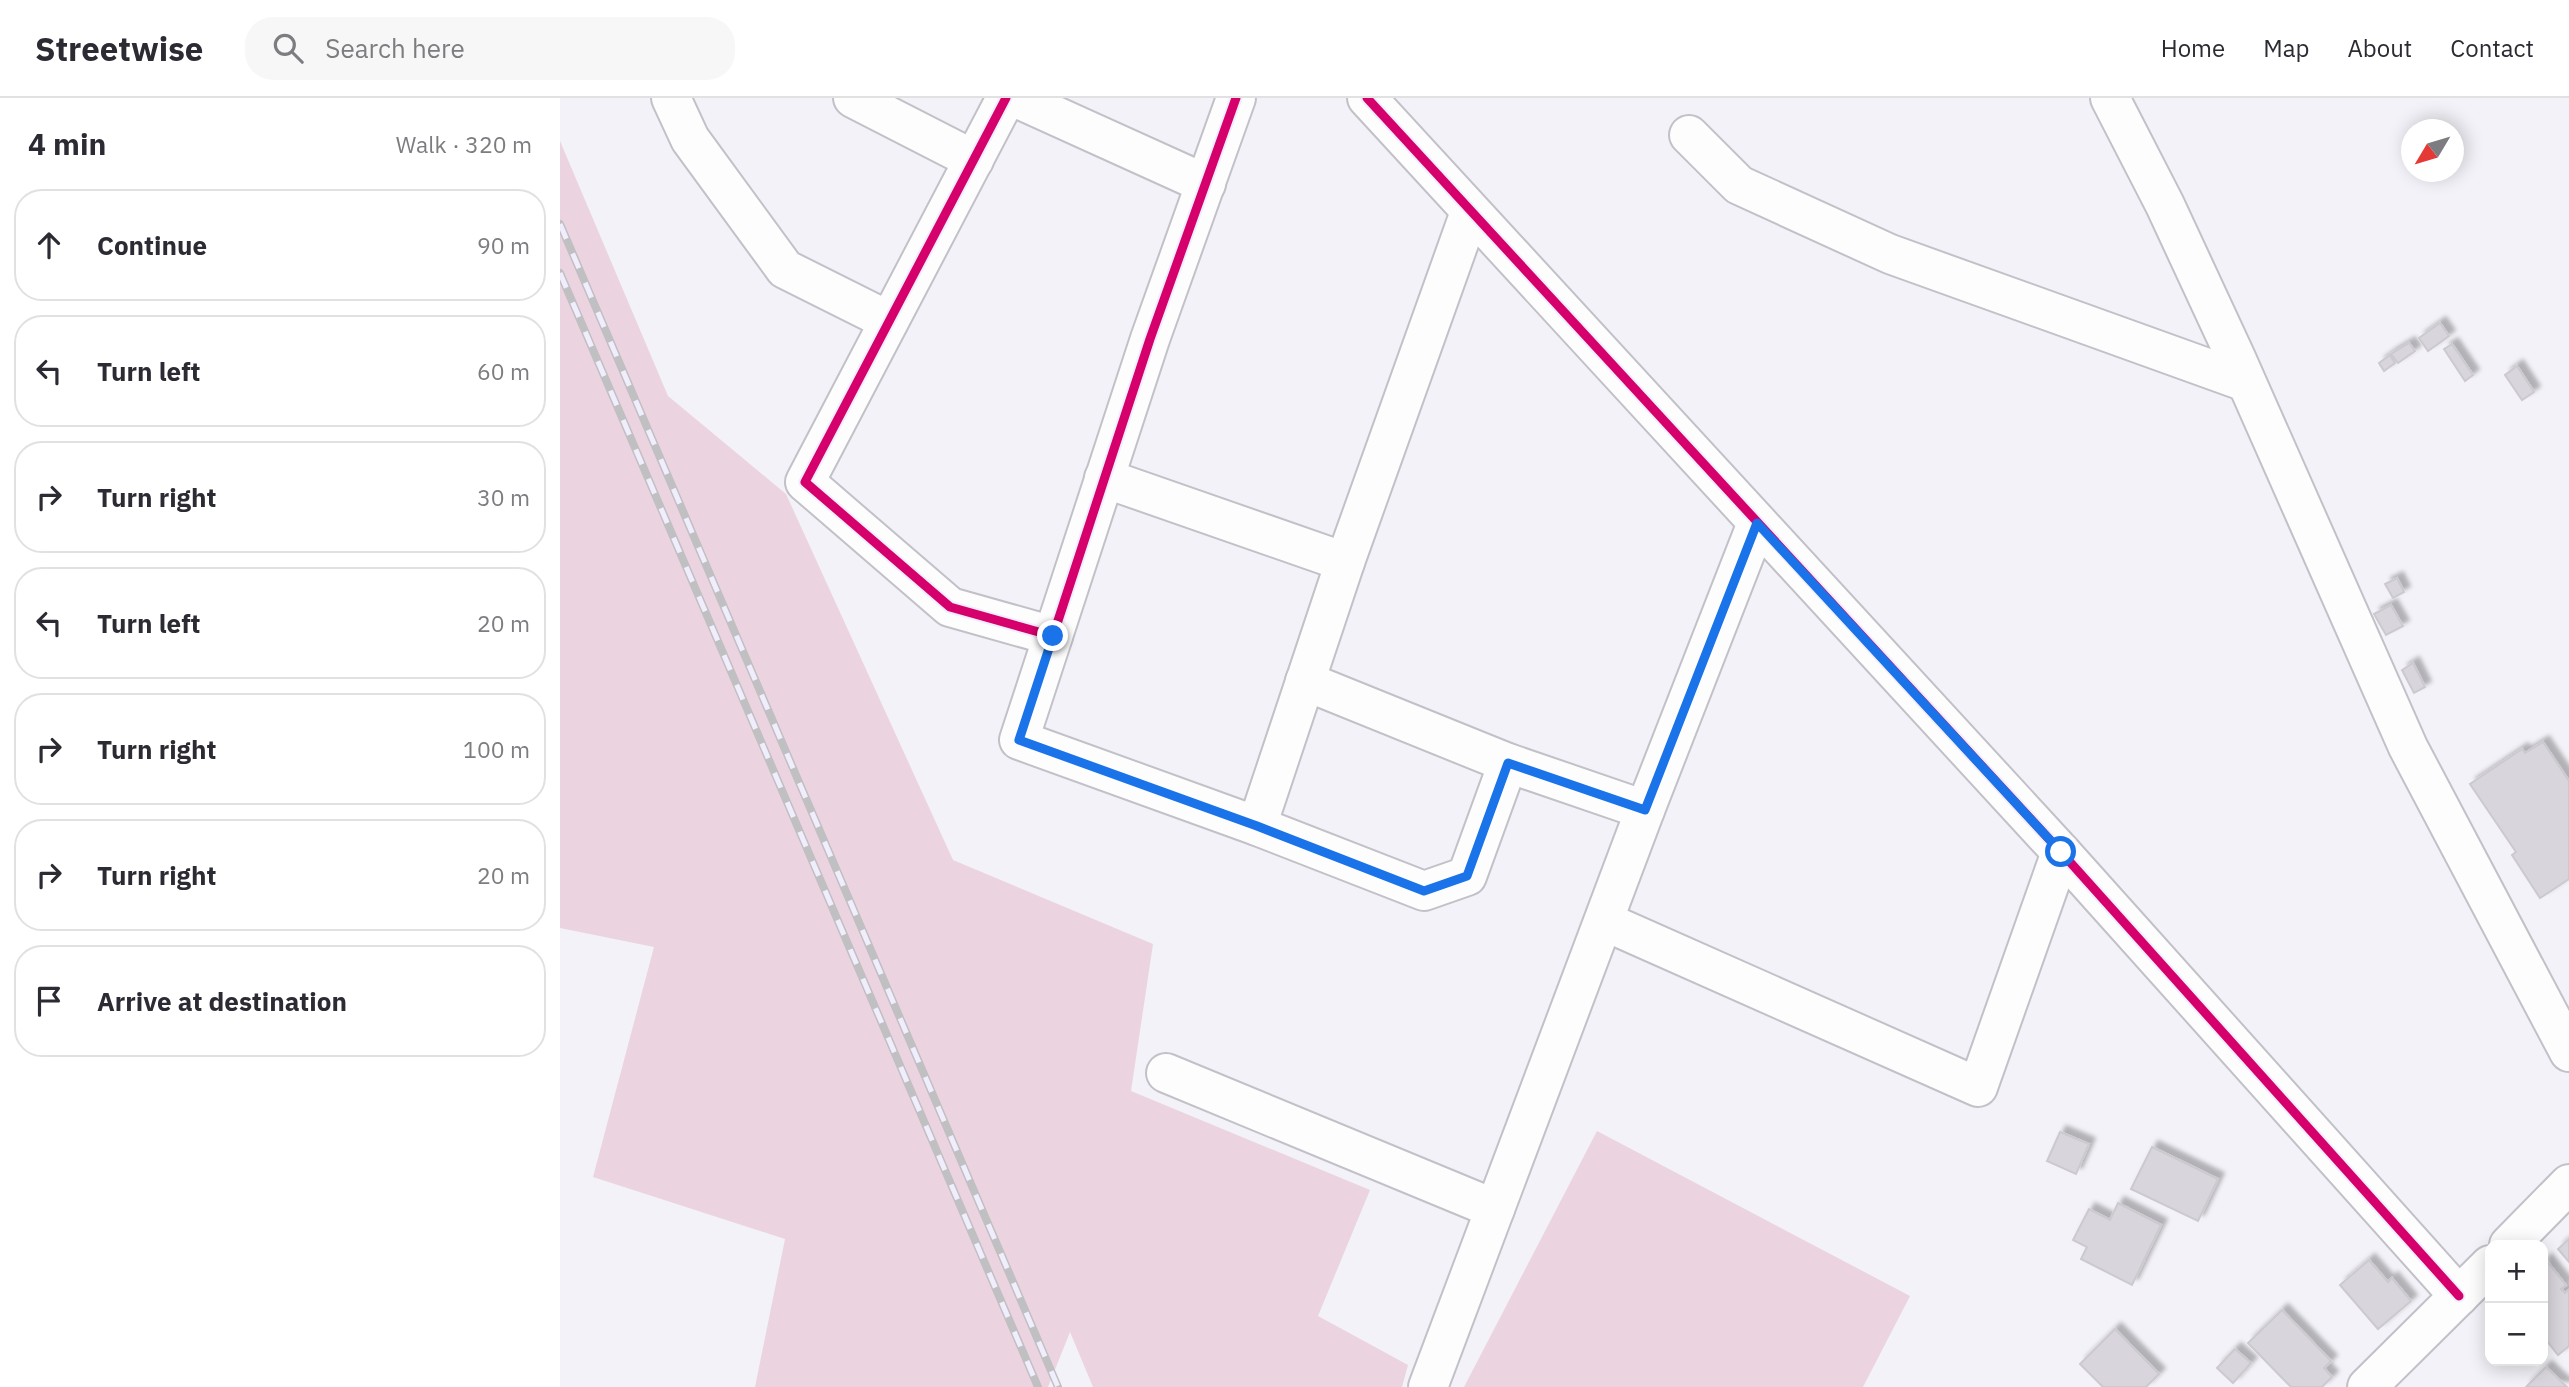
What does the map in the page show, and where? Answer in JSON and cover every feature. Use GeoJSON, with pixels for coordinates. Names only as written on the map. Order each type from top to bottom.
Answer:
{"type":"FeatureCollection","features":[{"type":"Feature","properties":{"kind":"street"},"geometry":{"type":"LineString","coordinates":[[671,98],[691,139],[785,269],[889,321]]}},
{"type":"Feature","properties":{"kind":"street"},"geometry":{"type":"LineString","coordinates":[[853,98],[974,160]]}},
{"type":"Feature","properties":{"kind":"street"},"geometry":{"type":"LineString","coordinates":[[1006,98],[805,482],[950,607],[1053,636]]}},
{"type":"Feature","properties":{"kind":"street"},"geometry":{"type":"LineString","coordinates":[[1016,98],[1206,184]]}},
{"type":"Feature","properties":{"kind":"street"},"geometry":{"type":"LineString","coordinates":[[1236,98],[1150,339],[1019,740],[1257,826],[1424,891],[1467,876],[1508,763]]}},
{"type":"Feature","properties":{"kind":"street"},"geometry":{"type":"LineString","coordinates":[[1367,98],[2061,852],[2459,1296]]}},
{"type":"Feature","properties":{"kind":"street"},"geometry":{"type":"LineString","coordinates":[[2110,98],[2165,205],[2409,747],[2569,1052]]}},
{"type":"Feature","properties":{"kind":"street"},"geometry":{"type":"LineString","coordinates":[[1689,135],[1740,185],[1890,254],[2246,382]]}},
{"type":"Feature","properties":{"kind":"street"},"geometry":{"type":"LineString","coordinates":[[1257,826],[1345,562],[1470,212]]}},
{"type":"Feature","properties":{"kind":"street"},"geometry":{"type":"LineString","coordinates":[[1104,478],[1345,562]]}},
{"type":"Feature","properties":{"kind":"street"},"geometry":{"type":"LineString","coordinates":[[1428,1387],[1645,810],[1757,523]]}},
{"type":"Feature","properties":{"kind":"street"},"geometry":{"type":"LineString","coordinates":[[1305,681],[1508,763],[1645,810]]}},
{"type":"Feature","properties":{"kind":"street"},"geometry":{"type":"LineString","coordinates":[[1604,921],[1978,1087],[2061,852]]}},
{"type":"Feature","properties":{"kind":"street"},"geometry":{"type":"LineString","coordinates":[[1166,1073],[1495,1209]]}},
{"type":"Feature","properties":{"kind":"street"},"geometry":{"type":"LineString","coordinates":[[2514,1240],[2569,1184]]}},
{"type":"Feature","properties":{"kind":"street"},"geometry":{"type":"LineString","coordinates":[[2367,1387],[2485,1270]]}},
{"type":"Feature","properties":{"kind":"shaded area"},"geometry":{"type":"Polygon","coordinates":[[[560,141],[668,396],[786,494],[953,860],[1153,944],[1131,1091],[1370,1190],[1318,1316],[1408,1365],[1402,1387],[1093,1387],[1070,1332],[1048,1387],[755,1387],[785,1239],[593,1177],[654,947],[560,928],[560,141]]]}},
{"type":"Feature","properties":{"kind":"shaded area"},"geometry":{"type":"Polygon","coordinates":[[[1597,1131],[1910,1296],[1863,1387],[1464,1387],[1597,1131]]]}},
{"type":"Feature","properties":{"kind":"building"},"geometry":{"type":"Polygon","coordinates":[[[2440,323],[2449,336],[2428,351],[2419,338],[2440,323]]]}},
{"type":"Feature","properties":{"kind":"building"},"geometry":{"type":"Polygon","coordinates":[[[2409,343],[2415,351],[2398,363],[2391,354],[2409,343]]]}},
{"type":"Feature","properties":{"kind":"building"},"geometry":{"type":"Polygon","coordinates":[[[2452,344],[2473,375],[2465,381],[2444,349],[2452,344]]]}},
{"type":"Feature","properties":{"kind":"building"},"geometry":{"type":"Polygon","coordinates":[[[2390,355],[2395,363],[2384,371],[2379,363],[2390,355]]]}},
{"type":"Feature","properties":{"kind":"building"},"geometry":{"type":"Polygon","coordinates":[[[2517,366],[2534,392],[2522,400],[2505,375],[2517,366]]]}},
{"type":"Feature","properties":{"kind":"building"},"geometry":{"type":"Polygon","coordinates":[[[2397,578],[2404,592],[2393,598],[2385,584],[2397,578]]]}},
{"type":"Feature","properties":{"kind":"building"},"geometry":{"type":"Polygon","coordinates":[[[2391,605],[2403,626],[2386,635],[2374,614],[2391,605]]]}},
{"type":"Feature","properties":{"kind":"building"},"geometry":{"type":"Polygon","coordinates":[[[2413,663],[2425,687],[2414,693],[2402,670],[2413,663]]]}},
{"type":"Feature","properties":{"kind":"building"},"geometry":{"type":"Polygon","coordinates":[[[2543,742],[2569,781],[2569,879],[2540,898],[2512,855],[2516,852],[2470,784],[2522,749],[2525,753],[2543,742]]]}},
{"type":"Feature","properties":{"kind":"building"},"geometry":{"type":"Polygon","coordinates":[[[2060,1132],[2089,1144],[2076,1174],[2047,1161],[2060,1132]]]}},
{"type":"Feature","properties":{"kind":"building"},"geometry":{"type":"Polygon","coordinates":[[[2152,1147],[2218,1179],[2198,1221],[2131,1189],[2152,1147]]]}},
{"type":"Feature","properties":{"kind":"building"},"geometry":{"type":"Polygon","coordinates":[[[2118,1203],[2161,1225],[2132,1285],[2081,1259],[2087,1247],[2073,1240],[2089,1209],[2110,1220],[2118,1203]]]}},
{"type":"Feature","properties":{"kind":"building"},"geometry":{"type":"Polygon","coordinates":[[[2569,1239],[2569,1262],[2558,1249],[2569,1239]]]}},
{"type":"Feature","properties":{"kind":"building"},"geometry":{"type":"Polygon","coordinates":[[[2369,1260],[2388,1282],[2392,1278],[2411,1301],[2378,1329],[2340,1285],[2369,1260]]]}},
{"type":"Feature","properties":{"kind":"building"},"geometry":{"type":"Polygon","coordinates":[[[2548,1262],[2566,1285],[2561,1289],[2565,1293],[2569,1290],[2569,1346],[2558,1355],[2548,1342],[2548,1262]]]}},
{"type":"Feature","properties":{"kind":"building"},"geometry":{"type":"Polygon","coordinates":[[[2282,1310],[2331,1361],[2324,1368],[2332,1377],[2322,1387],[2291,1387],[2248,1343],[2282,1310]]]}},
{"type":"Feature","properties":{"kind":"building"},"geometry":{"type":"Polygon","coordinates":[[[2115,1329],[2159,1374],[2146,1387],[2103,1387],[2080,1364],[2115,1329]]]}},
{"type":"Feature","properties":{"kind":"building"},"geometry":{"type":"Polygon","coordinates":[[[2235,1349],[2251,1363],[2233,1383],[2217,1368],[2235,1349]]]}},
{"type":"Feature","properties":{"kind":"building"},"geometry":{"type":"Polygon","coordinates":[[[2546,1367],[2567,1387],[2526,1387],[2546,1367]]]}},
{"type":"Feature","properties":{"kind":"railway"},"geometry":{"type":"LineString","coordinates":[[560,224],[1058,1387]]}},
{"type":"Feature","properties":{"kind":"railway"},"geometry":{"type":"LineString","coordinates":[[560,273],[1038,1387]]}},
{"type":"Feature","properties":{"kind":"cycle path"},"geometry":{"type":"LineString","coordinates":[[1006,98],[805,482],[950,607],[1053,636],[1150,339],[1236,98]]}},
{"type":"Feature","properties":{"kind":"cycle path"},"geometry":{"type":"LineString","coordinates":[[1367,98],[2061,852],[2459,1296]]}},
{"type":"Feature","properties":{"kind":"route"},"geometry":{"type":"LineString","coordinates":[[1053,636],[1019,740],[1257,826],[1424,891],[1467,876],[1508,763],[1645,810],[1757,523],[2061,852]]}}]}
